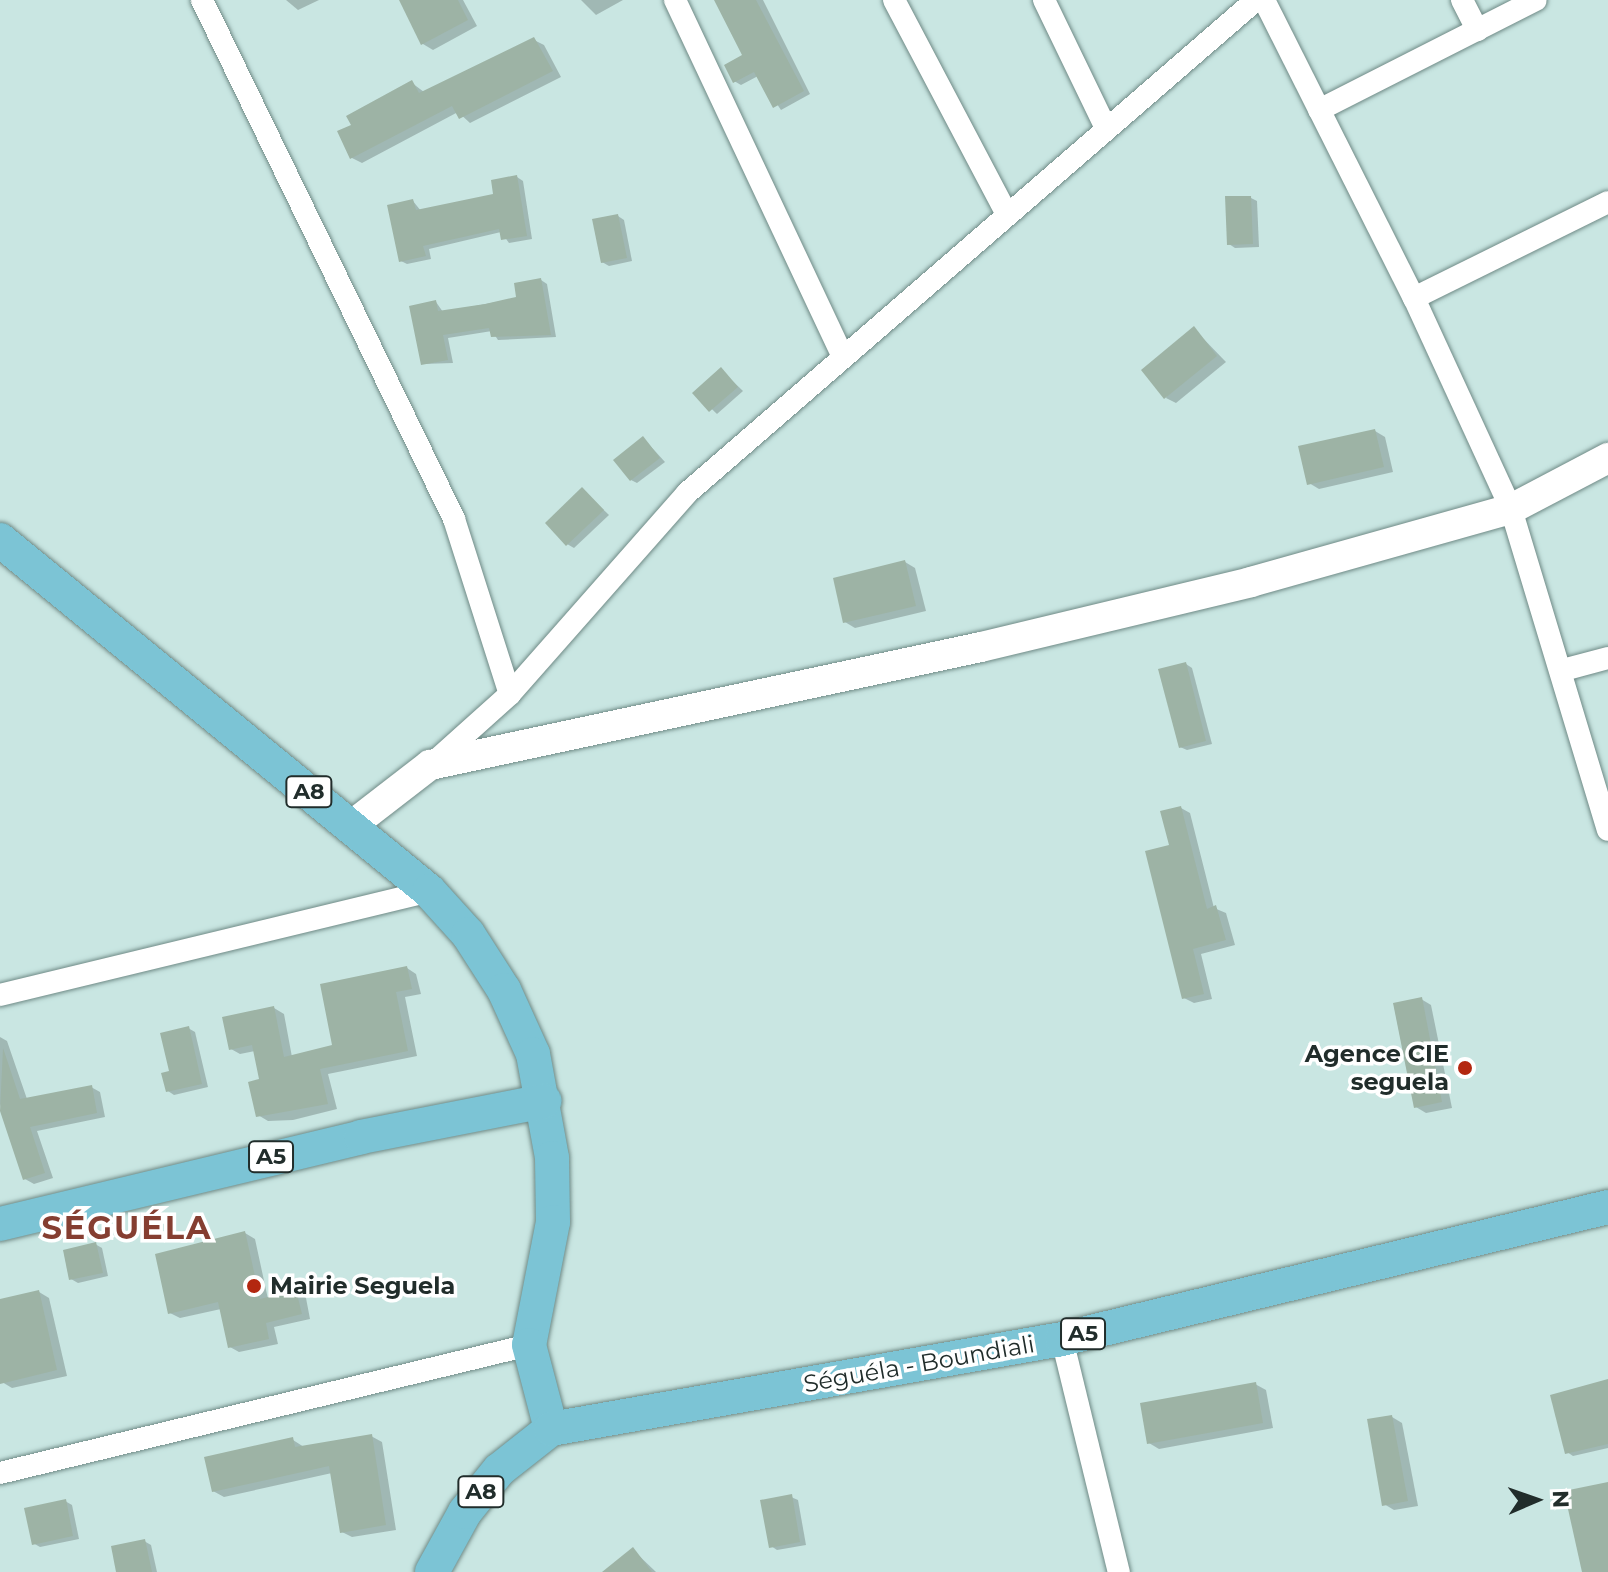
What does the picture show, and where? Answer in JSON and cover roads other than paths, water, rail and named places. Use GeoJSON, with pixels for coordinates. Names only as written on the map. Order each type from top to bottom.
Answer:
{"type":"FeatureCollection","features":[{"type":"Feature","properties":{"kind":"main road"},"geometry":{"type":"LineString","coordinates":[[351,826],[430,765],[981,647],[1251,582],[1511,509],[1608,458]]}},
{"type":"Feature","properties":{"kind":"main road","name":"A8"},"geometry":{"type":"LineString","coordinates":[[0,540],[429,891],[468,934],[504,990],[533,1054],[545,1101]]}},
{"type":"Feature","properties":{"kind":"main road"},"geometry":{"type":"LineString","coordinates":[[545,1101],[553,1222],[529,1345],[551,1429]]}},
{"type":"Feature","properties":{"kind":"main road","name":"A5"},"geometry":{"type":"LineString","coordinates":[[0,1224],[361,1137],[545,1101]]}},
{"type":"Feature","properties":{"kind":"main road","name":"Séguéla - Boundiali"},"geometry":{"type":"LineString","coordinates":[[551,1429],[1062,1339],[1608,1207]]}},
{"type":"Feature","properties":{"kind":"main road","name":"A8"},"geometry":{"type":"LineString","coordinates":[[432,1572],[465,1512],[499,1470],[551,1429]]}},
{"type":"Feature","properties":{"kind":"street"},"geometry":{"type":"LineString","coordinates":[[202,0],[454,519],[510,694]]}},
{"type":"Feature","properties":{"kind":"street"},"geometry":{"type":"LineString","coordinates":[[675,0],[842,355]]}},
{"type":"Feature","properties":{"kind":"street"},"geometry":{"type":"LineString","coordinates":[[894,0],[1006,212]]}},
{"type":"Feature","properties":{"kind":"street"},"geometry":{"type":"LineString","coordinates":[[1044,0],[1105,126]]}},
{"type":"Feature","properties":{"kind":"street"},"geometry":{"type":"LineString","coordinates":[[430,765],[510,694],[687,493],[1105,126],[1256,0]]}},
{"type":"Feature","properties":{"kind":"street"},"geometry":{"type":"LineString","coordinates":[[1264,0],[1414,298],[1511,509],[1563,670],[1608,830]]}},
{"type":"Feature","properties":{"kind":"street"},"geometry":{"type":"LineString","coordinates":[[1462,0],[1477,30]]}},
{"type":"Feature","properties":{"kind":"street"},"geometry":{"type":"LineString","coordinates":[[1319,110],[1536,0]]}},
{"type":"Feature","properties":{"kind":"street"},"geometry":{"type":"LineString","coordinates":[[1414,298],[1608,202]]}},
{"type":"Feature","properties":{"kind":"street"},"geometry":{"type":"LineString","coordinates":[[1563,670],[1608,658]]}},
{"type":"Feature","properties":{"kind":"street"},"geometry":{"type":"LineString","coordinates":[[0,995],[429,891]]}},
{"type":"Feature","properties":{"kind":"street"},"geometry":{"type":"LineString","coordinates":[[1062,1339],[1119,1572]]}},
{"type":"Feature","properties":{"kind":"street"},"geometry":{"type":"LineString","coordinates":[[0,1473],[529,1345]]}},
{"type":"Feature","properties":{"kind":"place","name":"Agence CIE seguela"},"geometry":{"type":"Point","coordinates":[1465,1068]}},
{"type":"Feature","properties":{"kind":"place","name":"Mairie Seguela"},"geometry":{"type":"Point","coordinates":[254,1286]}},
{"type":"Feature","properties":{"kind":"district","name":"SÉGUÉLA"},"geometry":{"type":"Point","coordinates":[127,1228]}}]}
